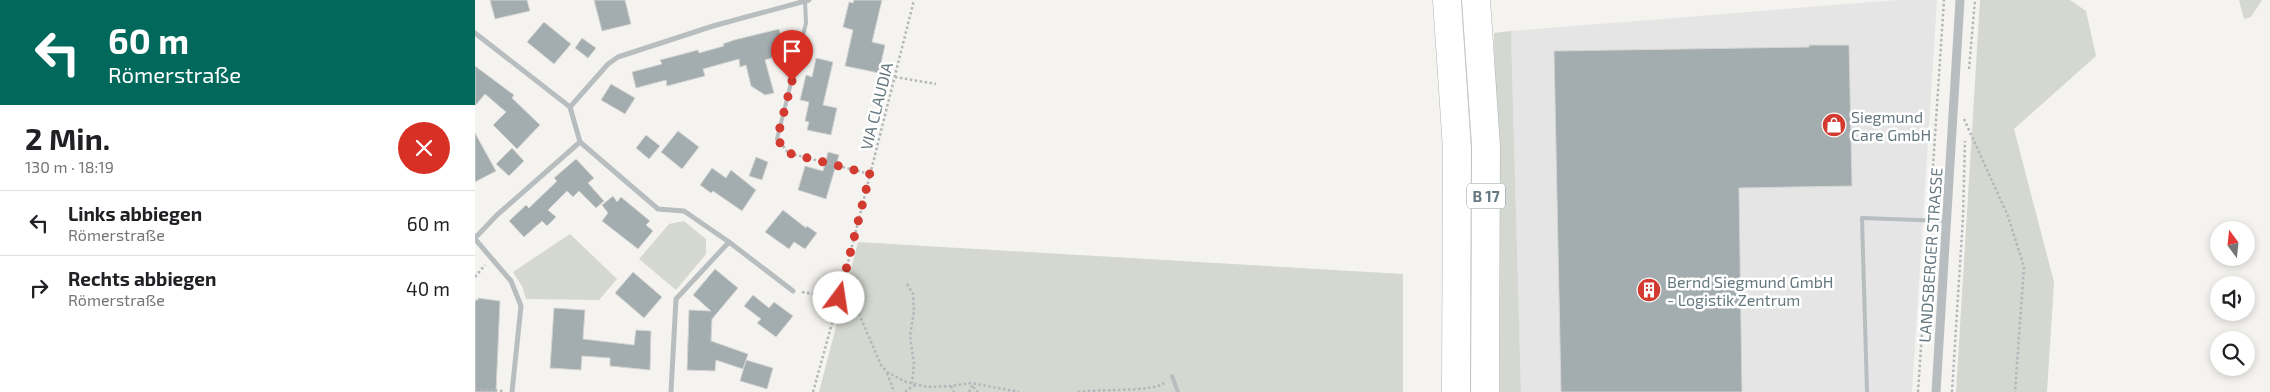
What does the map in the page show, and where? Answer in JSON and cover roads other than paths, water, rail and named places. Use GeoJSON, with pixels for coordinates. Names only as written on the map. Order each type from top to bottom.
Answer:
{"type":"FeatureCollection","features":[{"type":"Feature","properties":{"kind":"highway","name":"B 17"},"geometry":{"type":"LineString","coordinates":[[1447,0],[1457,149],[1456,392]]}},
{"type":"Feature","properties":{"kind":"highway","name":"B 17"},"geometry":{"type":"LineString","coordinates":[[1476,0],[1486,146],[1485,392]]}},
{"type":"Feature","properties":{"kind":"street","name":"LANDSBERGER STRASSE"},"geometry":{"type":"LineString","coordinates":[[1936,392],[1960,0]]}},
{"type":"Feature","properties":{"kind":"street"},"geometry":{"type":"LineString","coordinates":[[570,107],[608,64],[618,57],[713,26],[807,1]]}},
{"type":"Feature","properties":{"kind":"street"},"geometry":{"type":"LineString","coordinates":[[475,33],[570,107],[580,142],[658,208],[684,211],[729,242],[793,291]]}},
{"type":"Feature","properties":{"kind":"street"},"geometry":{"type":"LineString","coordinates":[[519,392],[512,392],[521,306],[511,281],[475,238],[497,215],[580,142]]}},
{"type":"Feature","properties":{"kind":"street"},"geometry":{"type":"LineString","coordinates":[[671,392],[675,299],[729,242]]}},
{"type":"Feature","properties":{"kind":"lane"},"geometry":{"type":"LineString","coordinates":[[777,139],[806,23],[807,1]]}},
{"type":"Feature","properties":{"kind":"lane"},"geometry":{"type":"LineString","coordinates":[[1867,392],[1862,218],[1947,221]]}},
{"type":"Feature","properties":{"kind":"lane"},"geometry":{"type":"LineString","coordinates":[[1172,376],[1178,392]]}},
{"type":"Feature","properties":{"kind":"place","name":"Siegmund Care GmbH"},"geometry":{"type":"Point","coordinates":[1834,125]}},
{"type":"Feature","properties":{"kind":"place","name":"Bernd Siegmund GmbH - Logistik Zentrum"},"geometry":{"type":"Point","coordinates":[1649,290]}}]}
